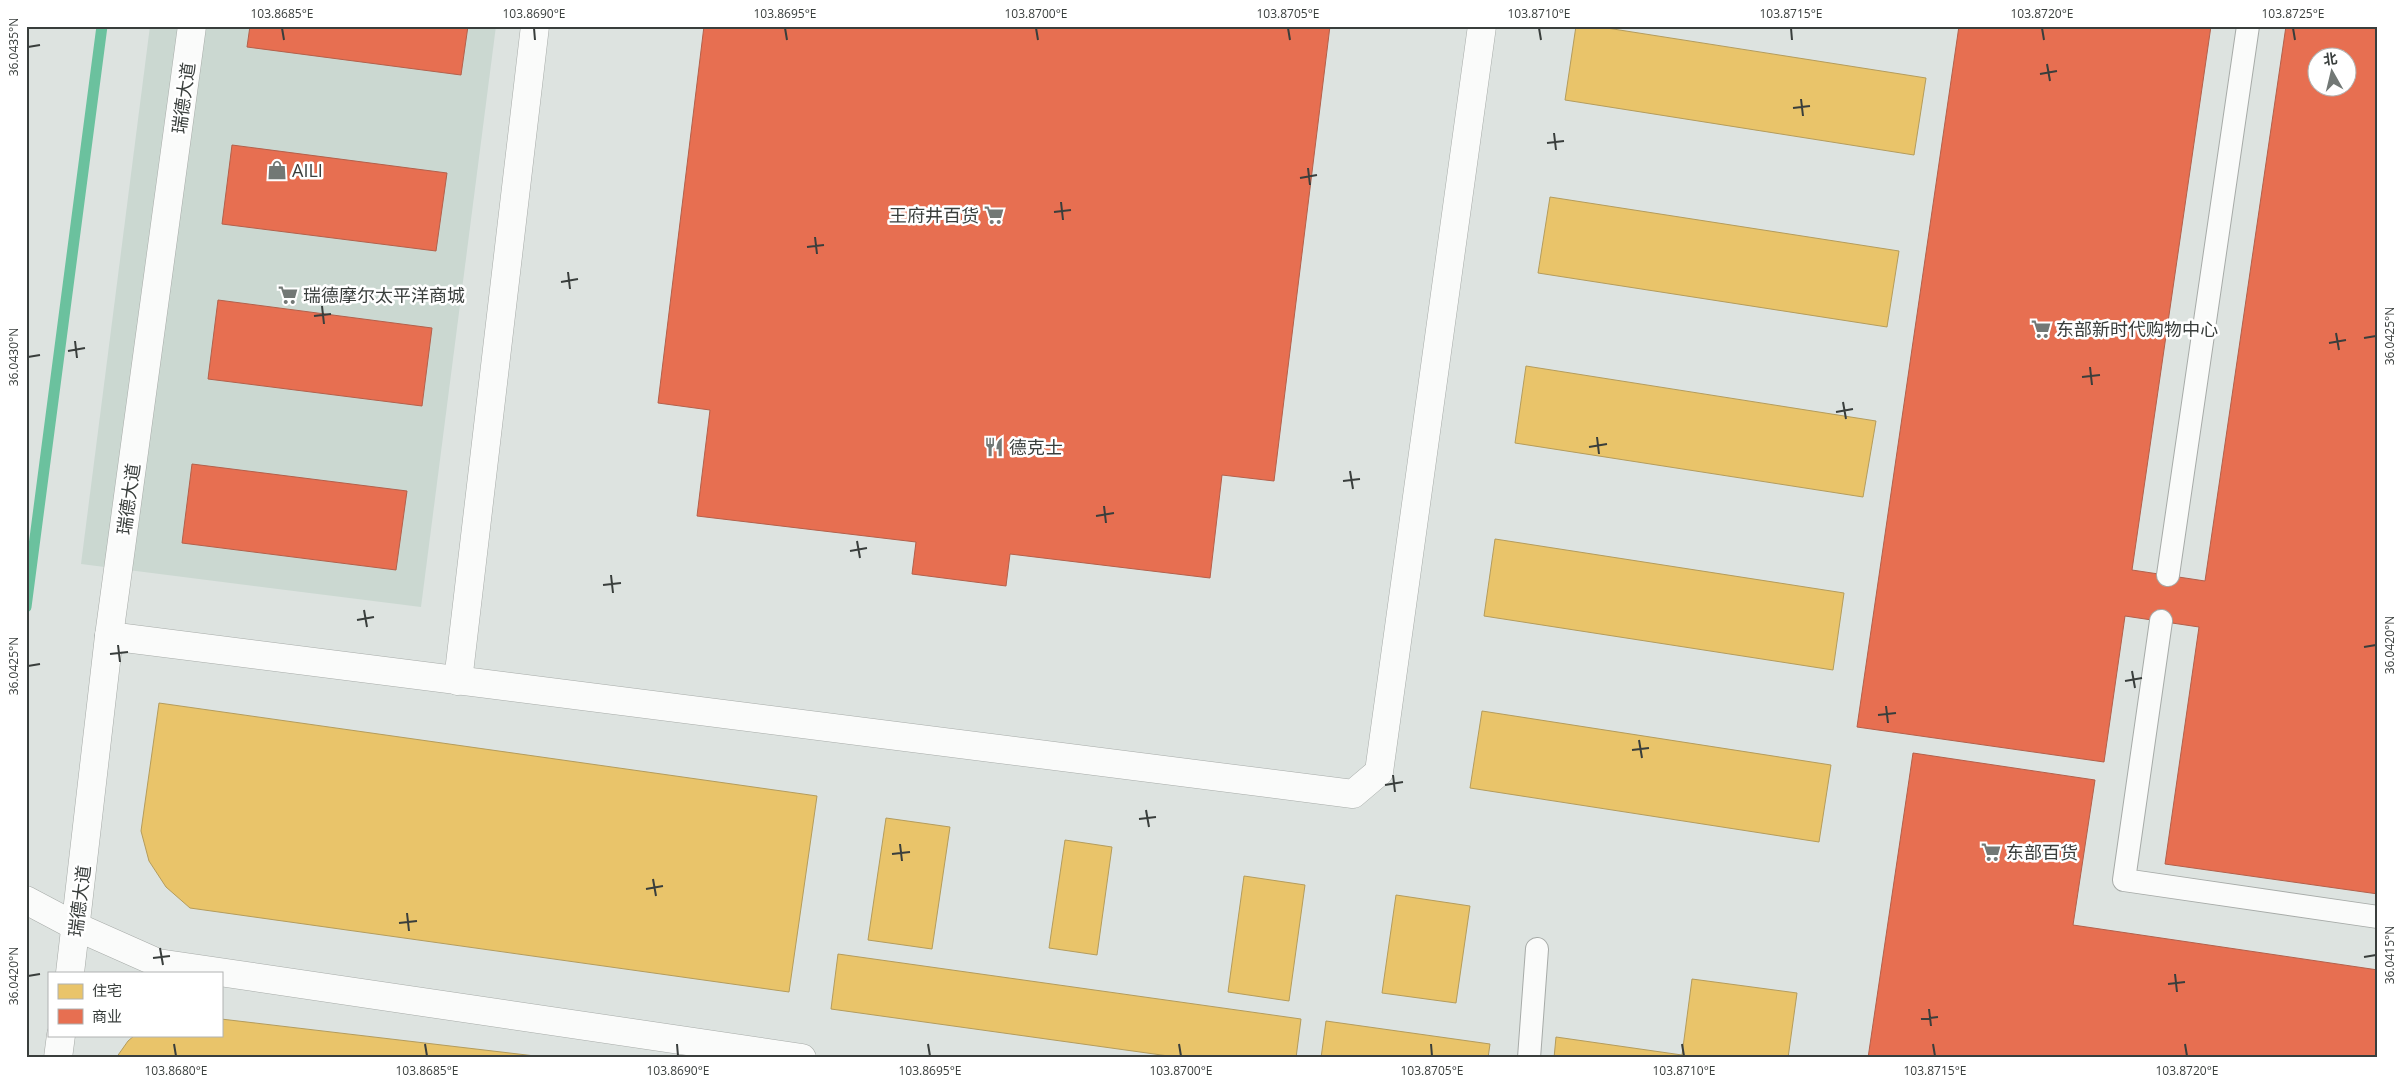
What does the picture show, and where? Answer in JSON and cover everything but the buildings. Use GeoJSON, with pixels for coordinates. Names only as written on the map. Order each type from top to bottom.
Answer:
{"type":"FeatureCollection","features":[{"type":"Feature","properties":{"kind":"street","name":"瑞德大道"},"geometry":{"type":"LineString","coordinates":[[70,972],[77,927],[109,636],[192,26]]}},
{"type":"Feature","properties":{"kind":"street"},"geometry":{"type":"LineString","coordinates":[[458,681],[535,26]]}},
{"type":"Feature","properties":{"kind":"street"},"geometry":{"type":"LineString","coordinates":[[109,636],[1353,794],[1379,772],[1482,26]]}},
{"type":"Feature","properties":{"kind":"street"},"geometry":{"type":"LineString","coordinates":[[26,900],[77,927],[158,963],[219,972]]}},
{"type":"Feature","properties":{"kind":"street"},"geometry":{"type":"LineString","coordinates":[[222,972],[802,1058]]}},
{"type":"Feature","properties":{"kind":"street"},"geometry":{"type":"LineString","coordinates":[[58,1058],[61,1036]]}},
{"type":"Feature","properties":{"kind":"lane"},"geometry":{"type":"LineString","coordinates":[[2168,575],[2248,26]]}},
{"type":"Feature","properties":{"kind":"lane"},"geometry":{"type":"LineString","coordinates":[[2161,621],[2124,880],[2378,917]]}},
{"type":"Feature","properties":{"kind":"lane"},"geometry":{"type":"LineString","coordinates":[[1529,1058],[1537,949]]}},
{"type":"Feature","properties":{"kind":"shaded area","name":"瑞德摩尔太平洋商城"},"geometry":{"type":"Polygon","coordinates":[[[150,26],[496,26],[421,607],[81,564],[150,26]]]}},
{"type":"Feature","properties":{"kind":"waterway"},"geometry":{"type":"LineString","coordinates":[[26,607],[102,26]]}},
{"type":"Feature","properties":{"kind":"place","name":"AILI"},"geometry":{"type":"Point","coordinates":[277,170]}},
{"type":"Feature","properties":{"kind":"place","name":"王府井百货"},"geometry":{"type":"Point","coordinates":[994,215]}},
{"type":"Feature","properties":{"kind":"place","name":"瑞德摩尔太平洋商城"},"geometry":{"type":"Point","coordinates":[288,295]}},
{"type":"Feature","properties":{"kind":"place","name":"东部新时代购物中心"},"geometry":{"type":"Point","coordinates":[2041,329]}},
{"type":"Feature","properties":{"kind":"place","name":"德克士"},"geometry":{"type":"Point","coordinates":[994,447]}},
{"type":"Feature","properties":{"kind":"place","name":"东部百货"},"geometry":{"type":"Point","coordinates":[1991,852]}}]}
